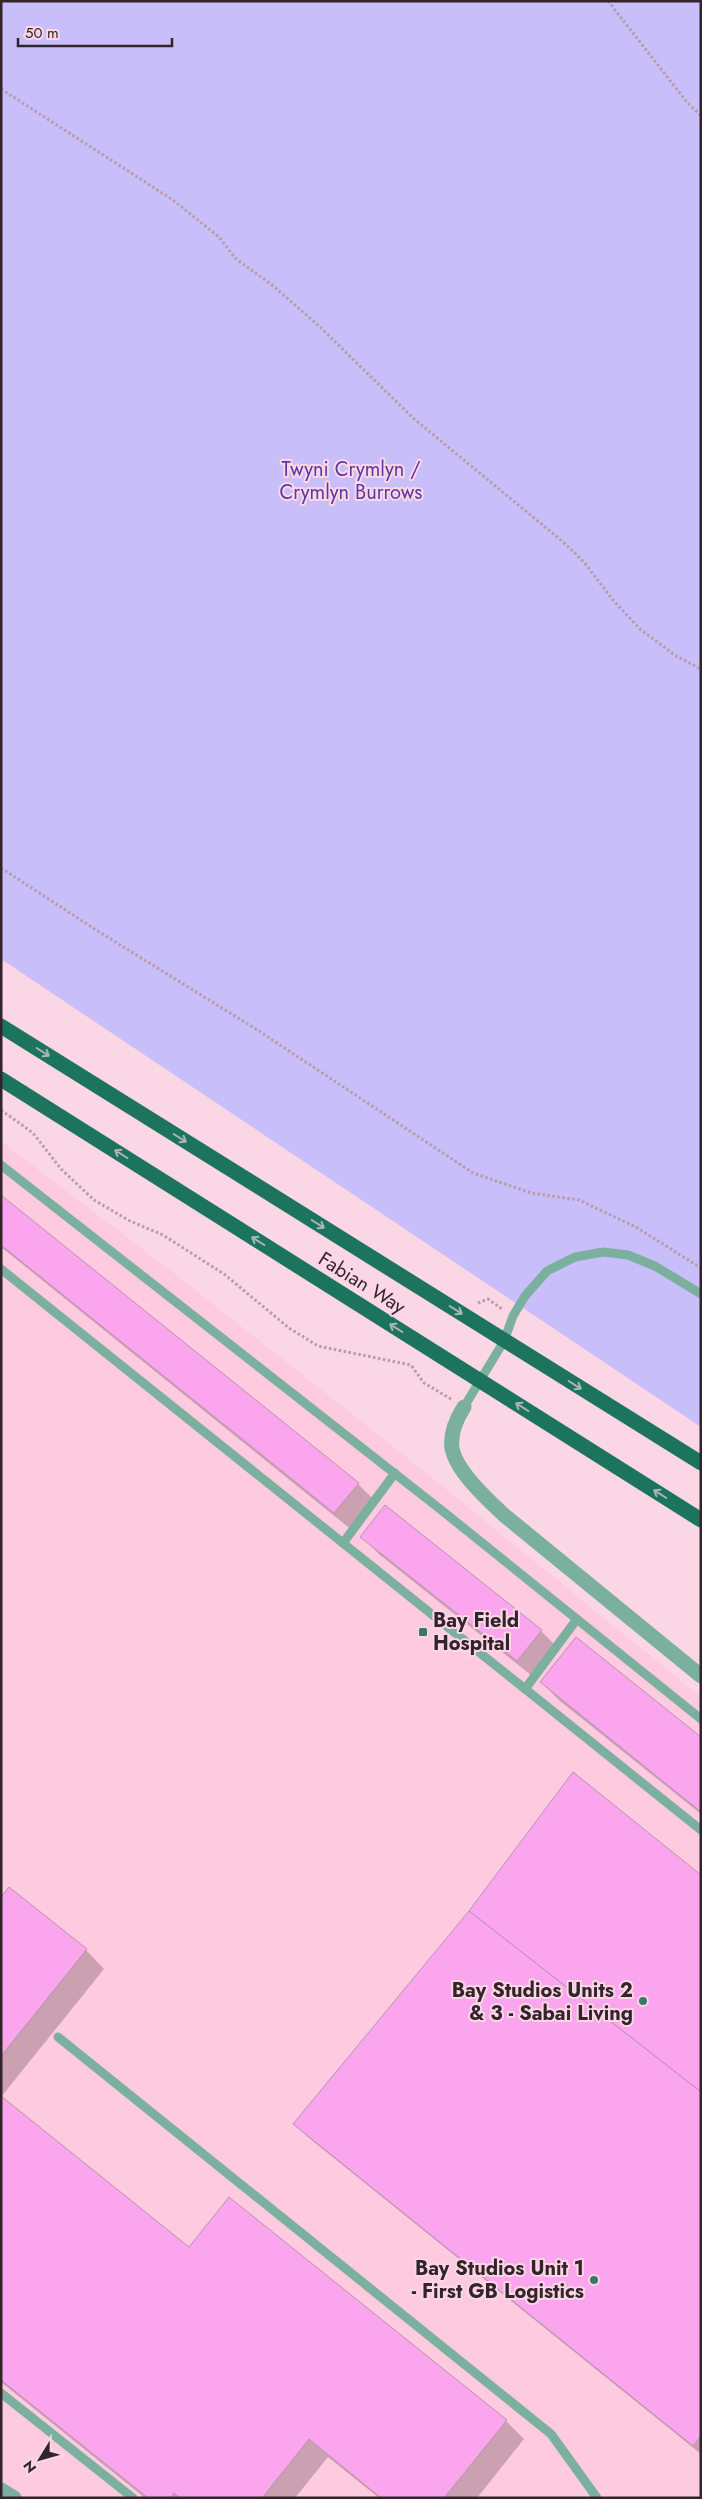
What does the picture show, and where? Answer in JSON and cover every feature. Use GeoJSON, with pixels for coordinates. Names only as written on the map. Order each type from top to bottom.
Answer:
{"type":"FeatureCollection","features":[{"type":"Feature","properties":{"kind":"highway","name":"Fabian Way"},"geometry":{"type":"LineString","coordinates":[[1,1026],[701,1463]]}},
{"type":"Feature","properties":{"kind":"highway","name":"Fabian Way"},"geometry":{"type":"LineString","coordinates":[[1,1079],[701,1520]]}},
{"type":"Feature","properties":{"kind":"street"},"geometry":{"type":"LineString","coordinates":[[464,1407],[457,1418],[452,1448],[462,1469],[483,1495],[504,1516],[701,1676]]}},
{"type":"Feature","properties":{"kind":"street"},"geometry":{"type":"LineString","coordinates":[[1,2490],[14,2498]]}},
{"type":"Feature","properties":{"kind":"lane"},"geometry":{"type":"LineString","coordinates":[[1,1165],[395,1473],[701,1719]]}},
{"type":"Feature","properties":{"kind":"lane"},"geometry":{"type":"LineString","coordinates":[[464,1407],[481,1382],[504,1341],[513,1316],[526,1296],[546,1271],[575,1257],[603,1252],[628,1255],[655,1266],[701,1294]]}},
{"type":"Feature","properties":{"kind":"lane"},"geometry":{"type":"LineString","coordinates":[[1,1268],[701,1830]]}},
{"type":"Feature","properties":{"kind":"lane"},"geometry":{"type":"LineString","coordinates":[[342,1543],[395,1473]]}},
{"type":"Feature","properties":{"kind":"lane"},"geometry":{"type":"LineString","coordinates":[[525,1689],[577,1619]]}},
{"type":"Feature","properties":{"kind":"lane"},"geometry":{"type":"LineString","coordinates":[[58,2037],[551,2434],[597,2498]]}},
{"type":"Feature","properties":{"kind":"lane"},"geometry":{"type":"LineString","coordinates":[[1,2392],[133,2498]]}},
{"type":"Feature","properties":{"kind":"path"},"geometry":{"type":"LineString","coordinates":[[608,1],[686,101],[701,116]]}},
{"type":"Feature","properties":{"kind":"path"},"geometry":{"type":"LineString","coordinates":[[1,89],[174,200],[219,237],[236,259],[272,285],[318,325],[413,418],[562,541],[584,562],[612,599],[640,629],[676,656],[701,669]]}},
{"type":"Feature","properties":{"kind":"path"},"geometry":{"type":"LineString","coordinates":[[1,868],[93,928],[259,1031],[473,1173],[531,1193],[579,1200],[636,1227],[701,1268]]}},
{"type":"Feature","properties":{"kind":"path"},"geometry":{"type":"LineString","coordinates":[[1,1110],[33,1133],[61,1168],[94,1200],[130,1221],[163,1235],[224,1274],[289,1328],[318,1346],[411,1365],[424,1383],[464,1407]]}},
{"type":"Feature","properties":{"kind":"shaded area"},"geometry":{"type":"Polygon","coordinates":[[[1,1141],[183,1280],[425,1472],[701,1697],[701,2498],[1,2498],[1,1141]]]}},
{"type":"Feature","properties":{"kind":"green space","name":"Twyni Crymlyn / Crymlyn Burrows"},"geometry":{"type":"Polygon","coordinates":[[[1,1],[701,1],[701,1427],[1,959],[1,1]]]}},
{"type":"Feature","properties":{"kind":"building"},"geometry":{"type":"Polygon","coordinates":[[[1,1195],[359,1483],[334,1513],[1,1245],[1,1195]]]}},
{"type":"Feature","properties":{"kind":"building"},"geometry":{"type":"Polygon","coordinates":[[[385,1505],[542,1630],[517,1661],[360,1537],[385,1505]]]}},
{"type":"Feature","properties":{"kind":"building"},"geometry":{"type":"Polygon","coordinates":[[[576,1637],[701,1737],[701,1812],[540,1682],[576,1637]]]}},
{"type":"Feature","properties":{"kind":"building","name":"Bay Studios Units 2 & 3 - Sabai Living"},"geometry":{"type":"Polygon","coordinates":[[[573,1772],[701,1875],[701,2092],[469,1911],[573,1772]]]}},
{"type":"Feature","properties":{"kind":"building"},"geometry":{"type":"Polygon","coordinates":[[[9,1887],[87,1949],[1,2056],[1,1897],[9,1887]]]}},
{"type":"Feature","properties":{"kind":"building","name":"Bay Studios Unit 1 - First GB Logistics"},"geometry":{"type":"Polygon","coordinates":[[[469,1911],[701,2092],[701,2436],[693,2446],[293,2124],[469,1911]]]}},
{"type":"Feature","properties":{"kind":"building"},"geometry":{"type":"Polygon","coordinates":[[[1,2096],[189,2247],[229,2197],[507,2420],[444,2498],[381,2498],[309,2439],[262,2498],[180,2498],[174,2493],[170,2498],[148,2498],[1,2380],[1,2096]]]}},
{"type":"Feature","properties":{"kind":"place","name":"Bay Field Hospital"},"geometry":{"type":"Point","coordinates":[423,1632]}},
{"type":"Feature","properties":{"kind":"place","name":"Bay Studios Units 2 & 3 - Sabai Living"},"geometry":{"type":"Point","coordinates":[643,2001]}},
{"type":"Feature","properties":{"kind":"place","name":"Bay Studios Unit 1 - First GB Logistics"},"geometry":{"type":"Point","coordinates":[594,2280]}}]}
